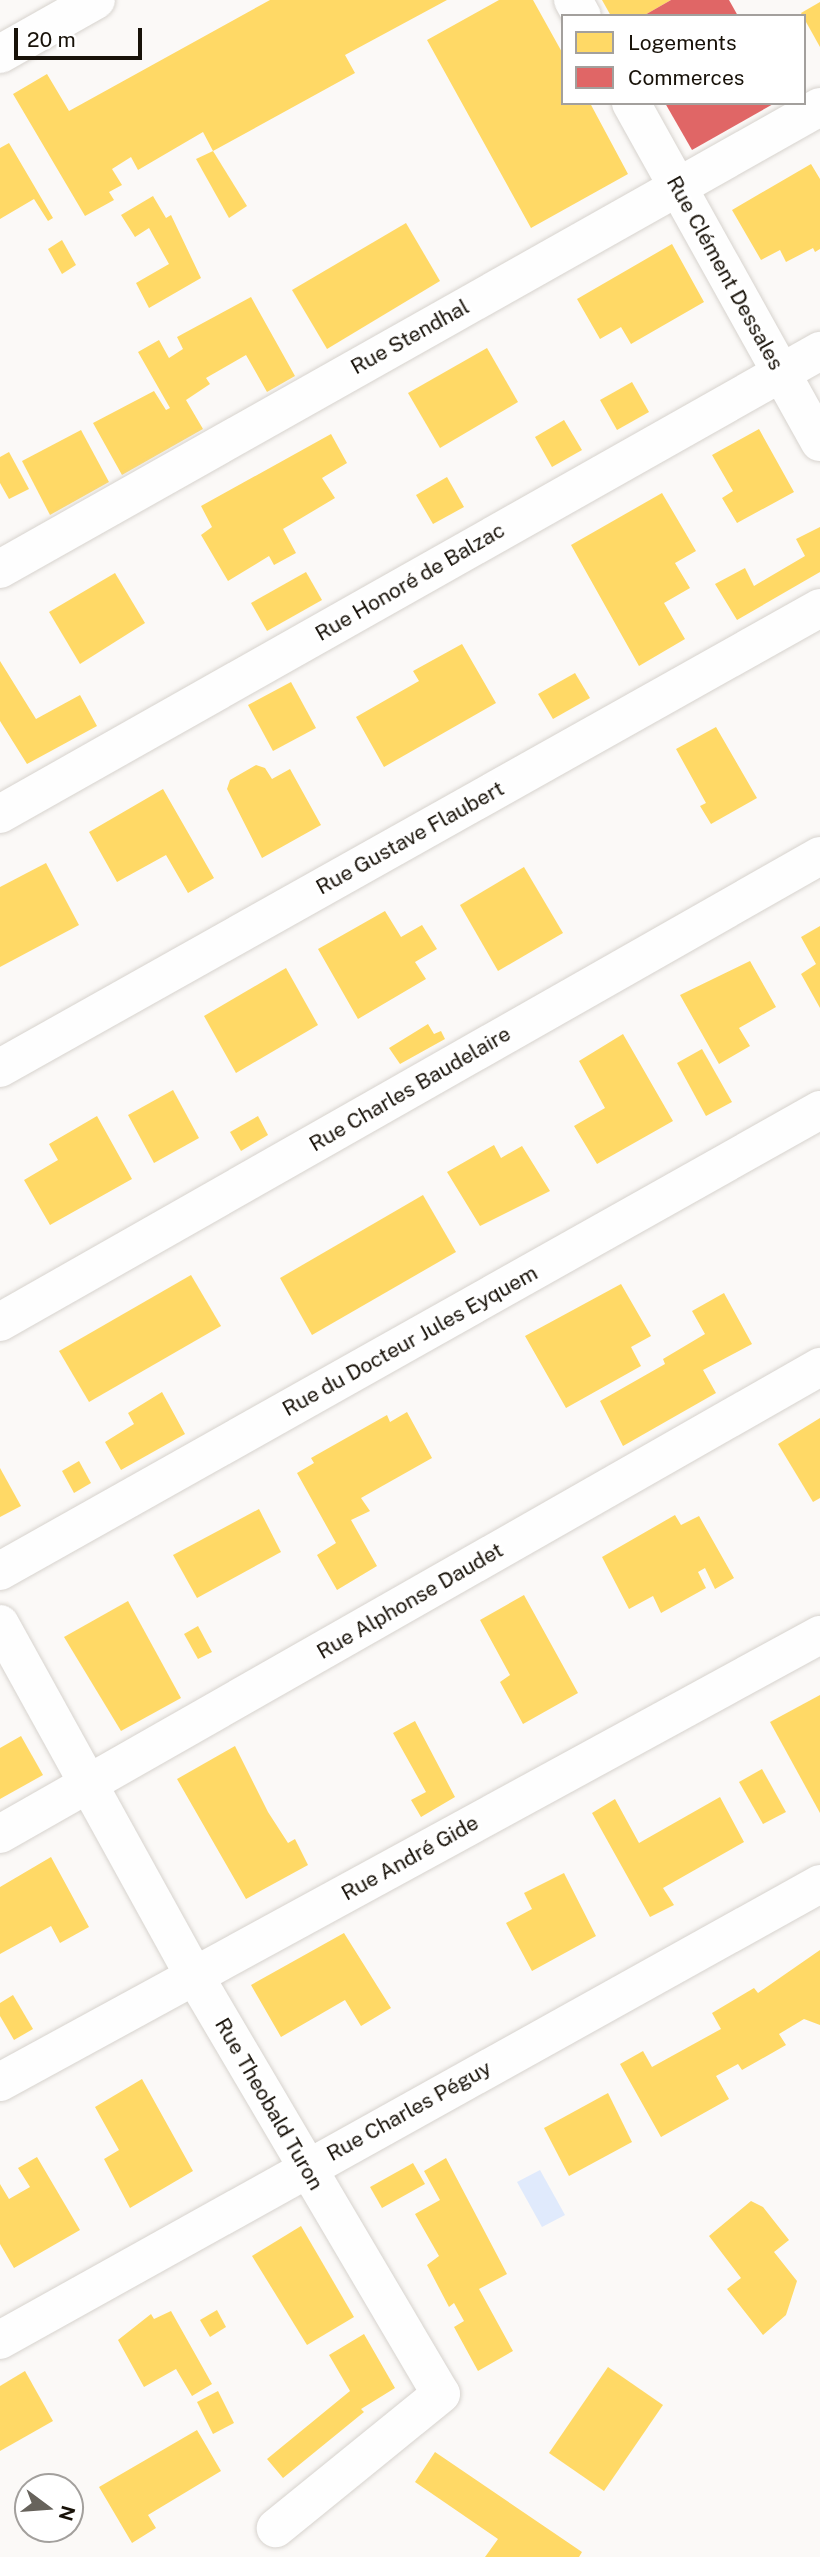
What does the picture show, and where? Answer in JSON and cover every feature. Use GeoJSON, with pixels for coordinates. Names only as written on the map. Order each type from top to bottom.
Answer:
{"type":"FeatureCollection","features":[{"type":"Feature","properties":{"kind":"street"},"geometry":{"type":"LineString","coordinates":[[0,54],[96,0]]}},
{"type":"Feature","properties":{"kind":"street","name":"Rue Clément Dessales"},"geometry":{"type":"LineString","coordinates":[[632,105],[820,442]]}},
{"type":"Feature","properties":{"kind":"street","name":"Rue Stendhal"},"geometry":{"type":"LineString","coordinates":[[0,569],[820,107]]}},
{"type":"Feature","properties":{"kind":"street","name":"Rue Honoré de Balzac"},"geometry":{"type":"LineString","coordinates":[[0,814],[820,351]]}},
{"type":"Feature","properties":{"kind":"street","name":"Rue Gustave Flaubert"},"geometry":{"type":"LineString","coordinates":[[0,1068],[820,608]]}},
{"type":"Feature","properties":{"kind":"street","name":"Rue Charles Baudelaire"},"geometry":{"type":"LineString","coordinates":[[0,1322],[820,856]]}},
{"type":"Feature","properties":{"kind":"street","name":"Rue du Docteur Jules Eyquem"},"geometry":{"type":"LineString","coordinates":[[0,1571],[820,1110]]}},
{"type":"Feature","properties":{"kind":"street","name":"Rue Alphonse Daudet"},"geometry":{"type":"LineString","coordinates":[[0,1834],[820,1367]]}},
{"type":"Feature","properties":{"kind":"street","name":"Rue Theobald Turon"},"geometry":{"type":"LineString","coordinates":[[0,1624],[87,1785],[305,2169],[441,2394],[276,2528]]}},
{"type":"Feature","properties":{"kind":"street","name":"Rue André Gide"},"geometry":{"type":"LineString","coordinates":[[0,2082],[820,1635]]}},
{"type":"Feature","properties":{"kind":"street","name":"Rue Charles Péguy"},"geometry":{"type":"LineString","coordinates":[[0,2340],[820,1884]]}},
{"type":"Feature","properties":{"kind":"water"},"geometry":{"type":"Polygon","coordinates":[[[540,2170],[565,2215],[542,2227],[517,2182],[540,2170]]]}},
{"type":"Feature","properties":{"kind":"building: Logements"},"geometry":{"type":"Polygon","coordinates":[[[270,0],[447,0],[345,55],[355,73],[213,151],[203,132],[138,170],[131,157],[112,169],[122,185],[109,192],[114,200],[85,216],[13,94],[47,74],[69,111],[270,0]]]}},
{"type":"Feature","properties":{"kind":"building: Logements"},"geometry":{"type":"Polygon","coordinates":[[[499,0],[533,0],[561,50],[561,105],[591,105],[628,174],[531,228],[427,40],[499,0]]]}},
{"type":"Feature","properties":{"kind":"building: Logements"},"geometry":{"type":"Polygon","coordinates":[[[602,0],[671,0],[646,14],[610,14],[602,0]]]}},
{"type":"Feature","properties":{"kind":"building: Logements"},"geometry":{"type":"Polygon","coordinates":[[[820,2],[820,47],[806,22],[806,14],[801,13],[820,2]]]}},
{"type":"Feature","properties":{"kind":"building: Logements"},"geometry":{"type":"Polygon","coordinates":[[[9,143],[53,218],[48,221],[34,199],[0,219],[0,148],[9,143]]]}},
{"type":"Feature","properties":{"kind":"building: Logements"},"geometry":{"type":"Polygon","coordinates":[[[213,151],[247,206],[229,218],[196,159],[213,151]]]}},
{"type":"Feature","properties":{"kind":"building: Logements"},"geometry":{"type":"Polygon","coordinates":[[[811,164],[820,179],[820,249],[815,252],[813,248],[786,262],[780,250],[761,260],[732,210],[811,164]]]}},
{"type":"Feature","properties":{"kind":"building: Logements"},"geometry":{"type":"Polygon","coordinates":[[[153,196],[166,218],[171,215],[201,278],[149,308],[136,283],[169,264],[149,228],[135,237],[121,215],[153,196]]]}},
{"type":"Feature","properties":{"kind":"building: Logements"},"geometry":{"type":"Polygon","coordinates":[[[406,223],[440,281],[327,349],[292,290],[406,223]]]}},
{"type":"Feature","properties":{"kind":"building: Logements"},"geometry":{"type":"Polygon","coordinates":[[[62,240],[76,265],[62,274],[48,249],[62,240]]]}},
{"type":"Feature","properties":{"kind":"building: Logements"},"geometry":{"type":"Polygon","coordinates":[[[672,244],[704,302],[631,344],[621,327],[600,339],[577,299],[672,244]]]}},
{"type":"Feature","properties":{"kind":"building: Logements"},"geometry":{"type":"Polygon","coordinates":[[[251,297],[295,376],[267,392],[246,355],[206,378],[210,384],[186,400],[203,429],[122,475],[93,423],[154,391],[166,410],[170,408],[138,352],[159,340],[169,358],[183,349],[177,337],[251,297]]]}},
{"type":"Feature","properties":{"kind":"building: Logements"},"geometry":{"type":"Polygon","coordinates":[[[487,348],[518,402],[440,448],[408,393],[487,348]]]}},
{"type":"Feature","properties":{"kind":"building: Logements"},"geometry":{"type":"Polygon","coordinates":[[[632,382],[649,412],[617,430],[600,400],[632,382]]]}},
{"type":"Feature","properties":{"kind":"building: Logements"},"geometry":{"type":"Polygon","coordinates":[[[564,420],[582,450],[552,467],[535,437],[564,420]]]}},
{"type":"Feature","properties":{"kind":"building: Logements"},"geometry":{"type":"Polygon","coordinates":[[[759,429],[794,492],[737,523],[722,498],[733,491],[712,455],[759,429]]]}},
{"type":"Feature","properties":{"kind":"building: Logements"},"geometry":{"type":"Polygon","coordinates":[[[81,430],[109,482],[50,515],[22,461],[81,430]]]}},
{"type":"Feature","properties":{"kind":"building: Logements"},"geometry":{"type":"Polygon","coordinates":[[[331,434],[347,463],[322,478],[335,498],[283,529],[296,553],[274,565],[269,556],[228,581],[201,535],[212,527],[201,506],[331,434]]]}},
{"type":"Feature","properties":{"kind":"building: Logements"},"geometry":{"type":"Polygon","coordinates":[[[9,452],[29,489],[9,499],[0,483],[0,457],[9,452]]]}},
{"type":"Feature","properties":{"kind":"building: Logements"},"geometry":{"type":"Polygon","coordinates":[[[447,477],[464,507],[433,524],[416,495],[447,477]]]}},
{"type":"Feature","properties":{"kind":"building: Logements"},"geometry":{"type":"Polygon","coordinates":[[[662,493],[696,551],[675,563],[690,588],[664,603],[685,639],[639,666],[571,545],[662,493]]]}},
{"type":"Feature","properties":{"kind":"building: Logements"},"geometry":{"type":"Polygon","coordinates":[[[820,527],[820,572],[737,620],[715,584],[745,568],[754,586],[805,556],[796,539],[820,527]]]}},
{"type":"Feature","properties":{"kind":"building: Logements"},"geometry":{"type":"Polygon","coordinates":[[[306,572],[322,600],[267,631],[251,603],[306,572]]]}},
{"type":"Feature","properties":{"kind":"building: Logements"},"geometry":{"type":"Polygon","coordinates":[[[115,573],[145,623],[80,664],[49,612],[115,573]]]}},
{"type":"Feature","properties":{"kind":"building: Logements"},"geometry":{"type":"Polygon","coordinates":[[[462,644],[496,703],[384,767],[356,717],[419,681],[413,671],[462,644]]]}},
{"type":"Feature","properties":{"kind":"building: Logements"},"geometry":{"type":"Polygon","coordinates":[[[0,661],[36,719],[80,695],[97,726],[27,764],[0,721],[0,661]]]}},
{"type":"Feature","properties":{"kind":"building: Logements"},"geometry":{"type":"Polygon","coordinates":[[[575,673],[590,698],[553,719],[538,694],[575,673]]]}},
{"type":"Feature","properties":{"kind":"building: Logements"},"geometry":{"type":"Polygon","coordinates":[[[291,682],[316,728],[273,751],[248,705],[291,682]]]}},
{"type":"Feature","properties":{"kind":"building: Logements"},"geometry":{"type":"Polygon","coordinates":[[[716,727],[757,798],[711,824],[700,806],[706,803],[676,749],[716,727]]]}},
{"type":"Feature","properties":{"kind":"building: Logements"},"geometry":{"type":"Polygon","coordinates":[[[256,765],[265,768],[272,779],[290,769],[321,825],[262,858],[227,789],[230,780],[256,765]]]}},
{"type":"Feature","properties":{"kind":"building: Logements"},"geometry":{"type":"Polygon","coordinates":[[[163,789],[214,878],[188,893],[166,855],[117,882],[89,832],[163,789]]]}},
{"type":"Feature","properties":{"kind":"building: Logements"},"geometry":{"type":"Polygon","coordinates":[[[46,863],[79,925],[0,967],[0,887],[46,863]]]}},
{"type":"Feature","properties":{"kind":"building: Logements"},"geometry":{"type":"Polygon","coordinates":[[[524,867],[563,933],[498,971],[460,905],[524,867]]]}},
{"type":"Feature","properties":{"kind":"building: Logements"},"geometry":{"type":"Polygon","coordinates":[[[385,911],[401,937],[422,925],[437,949],[415,962],[426,979],[358,1019],[318,949],[385,911]]]}},
{"type":"Feature","properties":{"kind":"building: Logements"},"geometry":{"type":"Polygon","coordinates":[[[820,926],[820,1008],[801,974],[816,964],[801,937],[820,926]]]}},
{"type":"Feature","properties":{"kind":"building: Logements"},"geometry":{"type":"Polygon","coordinates":[[[750,961],[776,1007],[739,1028],[750,1046],[719,1064],[680,995],[750,961]]]}},
{"type":"Feature","properties":{"kind":"building: Logements"},"geometry":{"type":"Polygon","coordinates":[[[286,968],[318,1025],[236,1073],[204,1016],[286,968]]]}},
{"type":"Feature","properties":{"kind":"building: Logements"},"geometry":{"type":"Polygon","coordinates":[[[428,1024],[434,1034],[441,1031],[445,1039],[400,1064],[389,1048],[428,1024]]]}},
{"type":"Feature","properties":{"kind":"building: Logements"},"geometry":{"type":"Polygon","coordinates":[[[623,1034],[673,1121],[597,1164],[574,1126],[605,1108],[579,1061],[623,1034]]]}},
{"type":"Feature","properties":{"kind":"building: Logements"},"geometry":{"type":"Polygon","coordinates":[[[702,1049],[732,1102],[706,1116],[677,1063],[702,1049]]]}},
{"type":"Feature","properties":{"kind":"building: Logements"},"geometry":{"type":"Polygon","coordinates":[[[173,1090],[199,1138],[154,1163],[128,1115],[173,1090]]]}},
{"type":"Feature","properties":{"kind":"building: Logements"},"geometry":{"type":"Polygon","coordinates":[[[97,1116],[132,1179],[50,1225],[24,1180],[58,1160],[49,1144],[97,1116]]]}},
{"type":"Feature","properties":{"kind":"building: Logements"},"geometry":{"type":"Polygon","coordinates":[[[258,1116],[268,1135],[241,1151],[230,1132],[258,1116]]]}},
{"type":"Feature","properties":{"kind":"building: Logements"},"geometry":{"type":"Polygon","coordinates":[[[494,1145],[501,1158],[522,1146],[550,1191],[480,1226],[447,1172],[494,1145]]]}},
{"type":"Feature","properties":{"kind":"building: Logements"},"geometry":{"type":"Polygon","coordinates":[[[423,1195],[456,1252],[312,1335],[280,1278],[423,1195]]]}},
{"type":"Feature","properties":{"kind":"building: Logements"},"geometry":{"type":"Polygon","coordinates":[[[191,1275],[221,1326],[89,1402],[59,1351],[191,1275]]]}},
{"type":"Feature","properties":{"kind":"building: Logements"},"geometry":{"type":"Polygon","coordinates":[[[621,1284],[651,1336],[631,1347],[641,1366],[566,1408],[525,1336],[621,1284]]]}},
{"type":"Feature","properties":{"kind":"building: Logements"},"geometry":{"type":"Polygon","coordinates":[[[724,1293],[752,1344],[703,1370],[716,1393],[623,1446],[600,1401],[665,1364],[663,1359],[705,1334],[692,1311],[724,1293]]]}},
{"type":"Feature","properties":{"kind":"building: Logements"},"geometry":{"type":"Polygon","coordinates":[[[162,1392],[185,1434],[121,1470],[105,1442],[134,1424],[128,1413],[162,1392]]]}},
{"type":"Feature","properties":{"kind":"building: Logements"},"geometry":{"type":"Polygon","coordinates":[[[407,1412],[432,1458],[361,1498],[370,1511],[351,1520],[377,1566],[337,1590],[317,1555],[336,1543],[297,1473],[314,1463],[311,1458],[387,1415],[390,1422],[407,1412]]]}},
{"type":"Feature","properties":{"kind":"building: Logements"},"geometry":{"type":"Polygon","coordinates":[[[820,1418],[820,1498],[813,1502],[778,1444],[820,1418]]]}},
{"type":"Feature","properties":{"kind":"building: Logements"},"geometry":{"type":"Polygon","coordinates":[[[79,1461],[91,1483],[74,1493],[62,1471],[79,1461]]]}},
{"type":"Feature","properties":{"kind":"building: Logements"},"geometry":{"type":"Polygon","coordinates":[[[0,1468],[21,1506],[0,1517],[0,1468]]]}},
{"type":"Feature","properties":{"kind":"building: Logements"},"geometry":{"type":"Polygon","coordinates":[[[259,1509],[281,1552],[197,1598],[173,1555],[259,1509]]]}},
{"type":"Feature","properties":{"kind":"building: Logements"},"geometry":{"type":"Polygon","coordinates":[[[675,1515],[681,1525],[699,1516],[734,1578],[715,1589],[705,1568],[698,1572],[706,1588],[661,1613],[653,1596],[629,1609],[602,1557],[675,1515]]]}},
{"type":"Feature","properties":{"kind":"building: Logements"},"geometry":{"type":"Polygon","coordinates":[[[524,1595],[578,1693],[523,1724],[500,1682],[510,1675],[480,1620],[524,1595]]]}},
{"type":"Feature","properties":{"kind":"building: Logements"},"geometry":{"type":"Polygon","coordinates":[[[128,1601],[181,1698],[121,1731],[64,1637],[128,1601]]]}},
{"type":"Feature","properties":{"kind":"building: Logements"},"geometry":{"type":"Polygon","coordinates":[[[198,1626],[212,1652],[198,1659],[184,1634],[198,1626]]]}},
{"type":"Feature","properties":{"kind":"building: Logements"},"geometry":{"type":"Polygon","coordinates":[[[820,1695],[820,1813],[770,1722],[820,1695]]]}},
{"type":"Feature","properties":{"kind":"building: Logements"},"geometry":{"type":"Polygon","coordinates":[[[415,1721],[455,1797],[421,1817],[411,1800],[426,1792],[393,1733],[415,1721]]]}},
{"type":"Feature","properties":{"kind":"building: Logements"},"geometry":{"type":"Polygon","coordinates":[[[21,1736],[43,1775],[0,1799],[0,1748],[21,1736]]]}},
{"type":"Feature","properties":{"kind":"building: Logements"},"geometry":{"type":"Polygon","coordinates":[[[235,1746],[268,1812],[288,1843],[295,1839],[308,1865],[246,1899],[177,1779],[235,1746]]]}},
{"type":"Feature","properties":{"kind":"building: Logements"},"geometry":{"type":"Polygon","coordinates":[[[762,1769],[786,1812],[763,1824],[739,1782],[762,1769]]]}},
{"type":"Feature","properties":{"kind":"building: Logements"},"geometry":{"type":"Polygon","coordinates":[[[720,1797],[744,1842],[663,1888],[674,1905],[650,1917],[592,1813],[615,1799],[639,1843],[720,1797]]]}},
{"type":"Feature","properties":{"kind":"building: Logements"},"geometry":{"type":"Polygon","coordinates":[[[51,1857],[89,1927],[60,1943],[51,1926],[0,1954],[0,1887],[51,1857]]]}},
{"type":"Feature","properties":{"kind":"building: Logements"},"geometry":{"type":"Polygon","coordinates":[[[564,1873],[596,1936],[532,1971],[506,1923],[532,1909],[524,1893],[564,1873]]]}},
{"type":"Feature","properties":{"kind":"building: Logements"},"geometry":{"type":"Polygon","coordinates":[[[344,1933],[391,2008],[361,2026],[345,2000],[281,2037],[251,1985],[344,1933]]]}},
{"type":"Feature","properties":{"kind":"building: Logements"},"geometry":{"type":"Polygon","coordinates":[[[820,1950],[820,2025],[804,2019],[779,2034],[786,2045],[742,2070],[738,2064],[716,2076],[729,2099],[661,2137],[620,2064],[643,2051],[652,2067],[721,2029],[712,2013],[754,1988],[758,1993],[820,1950]]]}},
{"type":"Feature","properties":{"kind":"building: Logements"},"geometry":{"type":"Polygon","coordinates":[[[13,1995],[33,2029],[14,2040],[0,2016],[0,2003],[13,1995]]]}},
{"type":"Feature","properties":{"kind":"building: Logements"},"geometry":{"type":"Polygon","coordinates":[[[142,2079],[193,2171],[130,2208],[104,2159],[119,2150],[95,2107],[142,2079]]]}},
{"type":"Feature","properties":{"kind":"building: Logements"},"geometry":{"type":"Polygon","coordinates":[[[608,2093],[632,2142],[569,2176],[544,2128],[608,2093]]]}},
{"type":"Feature","properties":{"kind":"building: Logements"},"geometry":{"type":"Polygon","coordinates":[[[37,2157],[80,2230],[14,2268],[0,2244],[0,2184],[9,2199],[30,2187],[18,2168],[37,2157]]]}},
{"type":"Feature","properties":{"kind":"building: Logements"},"geometry":{"type":"Polygon","coordinates":[[[446,2158],[507,2274],[479,2289],[513,2351],[478,2371],[454,2327],[464,2321],[454,2303],[449,2307],[427,2265],[439,2256],[415,2214],[440,2200],[424,2171],[446,2158]]]}},
{"type":"Feature","properties":{"kind":"building: Logements"},"geometry":{"type":"Polygon","coordinates":[[[413,2163],[425,2184],[382,2208],[370,2187],[413,2163]]]}},
{"type":"Feature","properties":{"kind":"building: Logements"},"geometry":{"type":"Polygon","coordinates":[[[751,2201],[763,2207],[789,2240],[774,2252],[797,2281],[786,2315],[763,2335],[727,2289],[741,2278],[709,2236],[751,2201]]]}},
{"type":"Feature","properties":{"kind":"building: Logements"},"geometry":{"type":"Polygon","coordinates":[[[301,2226],[354,2317],[307,2345],[252,2256],[301,2226]]]}},
{"type":"Feature","properties":{"kind":"building: Logements"},"geometry":{"type":"Polygon","coordinates":[[[217,2310],[226,2327],[210,2337],[200,2320],[217,2310]]]}},
{"type":"Feature","properties":{"kind":"building: Logements"},"geometry":{"type":"Polygon","coordinates":[[[171,2311],[212,2384],[192,2396],[176,2369],[144,2387],[118,2340],[151,2314],[154,2319],[171,2311]]]}},
{"type":"Feature","properties":{"kind":"building: Logements"},"geometry":{"type":"Polygon","coordinates":[[[364,2334],[395,2388],[361,2409],[364,2412],[283,2478],[267,2459],[350,2391],[329,2355],[364,2334]]]}},
{"type":"Feature","properties":{"kind":"building: Logements"},"geometry":{"type":"Polygon","coordinates":[[[608,2367],[663,2405],[604,2491],[549,2453],[608,2367]]]}},
{"type":"Feature","properties":{"kind":"building: Logements"},"geometry":{"type":"Polygon","coordinates":[[[25,2371],[53,2421],[0,2451],[0,2386],[25,2371]]]}},
{"type":"Feature","properties":{"kind":"building: Logements"},"geometry":{"type":"Polygon","coordinates":[[[218,2391],[234,2423],[213,2434],[197,2402],[218,2391]]]}},
{"type":"Feature","properties":{"kind":"building: Logements"},"geometry":{"type":"Polygon","coordinates":[[[197,2430],[221,2471],[148,2515],[156,2528],[132,2543],[99,2487],[197,2430]]]}},
{"type":"Feature","properties":{"kind":"building: Logements"},"geometry":{"type":"Polygon","coordinates":[[[435,2452],[582,2552],[579,2557],[485,2557],[498,2539],[415,2482],[435,2452]]]}},
{"type":"Feature","properties":{"kind":"building: Commerces"},"geometry":{"type":"Polygon","coordinates":[[[671,0],[729,0],[737,14],[646,14],[671,0]]]}},
{"type":"Feature","properties":{"kind":"building: Commerces"},"geometry":{"type":"Polygon","coordinates":[[[666,105],[771,105],[692,150],[666,105]]]}}]}
